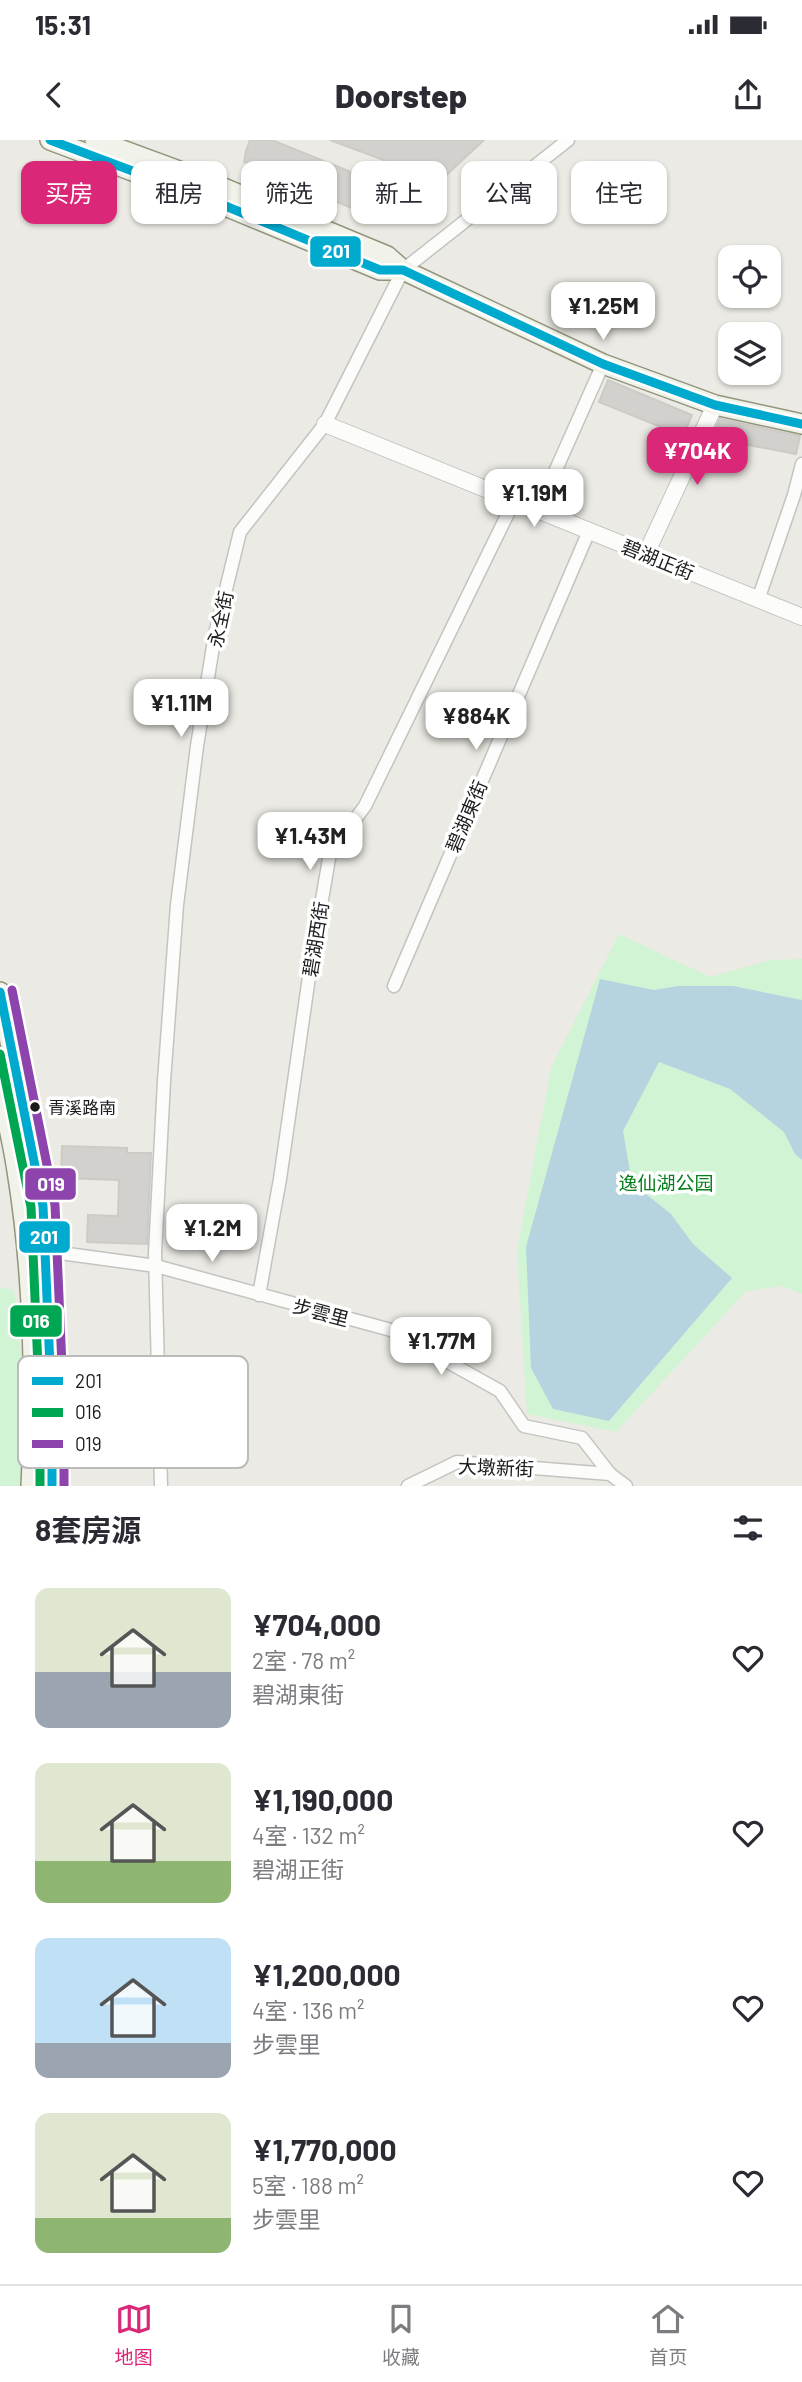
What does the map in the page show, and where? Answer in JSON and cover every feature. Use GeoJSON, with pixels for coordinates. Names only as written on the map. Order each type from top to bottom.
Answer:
{"type":"FeatureCollection","features":[{"type":"Feature","properties":{"kind":"main road"},"geometry":{"type":"LineString","coordinates":[[50,140],[223,205],[380,270],[403,270]]}},
{"type":"Feature","properties":{"kind":"main road"},"geometry":{"type":"LineString","coordinates":[[95,140],[209,182],[387,256],[403,270],[603,364],[715,405],[802,424]]}},
{"type":"Feature","properties":{"kind":"main road"},"geometry":{"type":"LineString","coordinates":[[0,992],[19,1133]]}},
{"type":"Feature","properties":{"kind":"main road"},"geometry":{"type":"LineString","coordinates":[[0,1087],[19,1133],[43,1206],[36,1250],[41,1356]]}},
{"type":"Feature","properties":{"kind":"main road"},"geometry":{"type":"LineString","coordinates":[[32,1486],[34,1468]]}},
{"type":"Feature","properties":{"kind":"main road"},"geometry":{"type":"LineString","coordinates":[[50,1468],[52,1486]]}},
{"type":"Feature","properties":{"kind":"street","name":"永全街"},"geometry":{"type":"LineString","coordinates":[[158,1356],[156,1266],[164,1081],[177,905],[197,746],[215,634],[240,532],[324,424],[403,270],[568,140]]}},
{"type":"Feature","properties":{"kind":"street"},"geometry":{"type":"LineString","coordinates":[[538,510],[603,364]]}},
{"type":"Feature","properties":{"kind":"street"},"geometry":{"type":"LineString","coordinates":[[646,554],[715,405]]}},
{"type":"Feature","properties":{"kind":"street","name":"碧湖正街"},"geometry":{"type":"LineString","coordinates":[[324,424],[802,617]]}},
{"type":"Feature","properties":{"kind":"street"},"geometry":{"type":"LineString","coordinates":[[758,600],[802,464]]}},
{"type":"Feature","properties":{"kind":"street","name":"碧湖西街"},"geometry":{"type":"LineString","coordinates":[[259,1295],[280,1179],[330,852],[365,806],[513,501]]}},
{"type":"Feature","properties":{"kind":"street","name":"碧湖東街"},"geometry":{"type":"LineString","coordinates":[[394,986],[589,531]]}},
{"type":"Feature","properties":{"kind":"street","name":"步雲里"},"geometry":{"type":"LineString","coordinates":[[36,1250],[156,1266],[391,1331],[500,1391],[524,1426],[582,1438],[610,1474]]}},
{"type":"Feature","properties":{"kind":"street","name":"大墩新街"},"geometry":{"type":"LineString","coordinates":[[408,1486],[457,1462],[610,1474]]}},
{"type":"Feature","properties":{"kind":"street","name":"永全街"},"geometry":{"type":"LineString","coordinates":[[161,1468],[161,1486]]}},
{"type":"Feature","properties":{"kind":"street"},"geometry":{"type":"LineString","coordinates":[[610,1474],[626,1486]]}},
{"type":"Feature","properties":{"kind":"green space","name":"逸仙湖公园"},"geometry":{"type":"Polygon","coordinates":[[[619,934],[710,977],[771,960],[802,959],[802,1294],[782,1286],[746,1291],[616,1432],[527,1414],[517,1251],[551,1068],[619,934]]]}},
{"type":"Feature","properties":{"kind":"green space"},"geometry":{"type":"Polygon","coordinates":[[[0,1287],[14,1290],[21,1356],[18,1356],[18,1468],[27,1468],[26,1486],[0,1486],[0,1287]]]}},
{"type":"Feature","properties":{"kind":"water"},"geometry":{"type":"Polygon","coordinates":[[[600,979],[654,990],[678,986],[733,986],[802,1000],[802,1160],[795,1154],[784,1132],[730,1089],[659,1062],[623,1131],[632,1183],[671,1214],[693,1244],[732,1278],[609,1421],[553,1409],[531,1368],[526,1247],[600,979]]]}},
{"type":"Feature","properties":{"kind":"building"},"geometry":{"type":"Polygon","coordinates":[[[250,140],[272,140],[324,161],[244,161],[250,140]]]}},
{"type":"Feature","properties":{"kind":"building"},"geometry":{"type":"Polygon","coordinates":[[[330,140],[484,140],[447,174],[447,161],[386,161],[330,140]]]}},
{"type":"Feature","properties":{"kind":"building"},"geometry":{"type":"Polygon","coordinates":[[[337,166],[351,172],[351,208],[337,202],[337,166]]]}},
{"type":"Feature","properties":{"kind":"building"},"geometry":{"type":"Polygon","coordinates":[[[608,380],[692,415],[683,436],[599,402],[608,380]]]}},
{"type":"Feature","properties":{"kind":"building"},"geometry":{"type":"Polygon","coordinates":[[[720,419],[800,436],[796,454],[712,438],[720,419]]]}},
{"type":"Feature","properties":{"kind":"building"},"geometry":{"type":"Polygon","coordinates":[[[62,1146],[127,1148],[127,1153],[151,1153],[147,1244],[87,1242],[88,1215],[118,1216],[119,1180],[61,1178],[62,1146]]]}},
{"type":"Feature","properties":{"kind":"transit line","name":"201"},"geometry":{"type":"LineString","coordinates":[[50,140],[223,205],[380,270],[403,270],[603,364],[715,405],[802,424]]}},
{"type":"Feature","properties":{"kind":"transit line","name":"019"},"geometry":{"type":"LineString","coordinates":[[12,990],[55,1205],[62,1356]]}},
{"type":"Feature","properties":{"kind":"transit line","name":"201"},"geometry":{"type":"LineString","coordinates":[[0,992],[43,1206],[50,1356]]}},
{"type":"Feature","properties":{"kind":"transit line","name":"016"},"geometry":{"type":"LineString","coordinates":[[0,1054],[31,1207],[38,1356]]}},
{"type":"Feature","properties":{"kind":"transit line","name":"016"},"geometry":{"type":"LineString","coordinates":[[40,1468],[40,1486]]}},
{"type":"Feature","properties":{"kind":"transit line","name":"201"},"geometry":{"type":"LineString","coordinates":[[52,1468],[52,1486]]}},
{"type":"Feature","properties":{"kind":"transit line","name":"019"},"geometry":{"type":"LineString","coordinates":[[64,1468],[64,1486]]}},
{"type":"Feature","properties":{"kind":"place","name":"青溪路南"},"geometry":{"type":"Point","coordinates":[35,1107]}}]}
